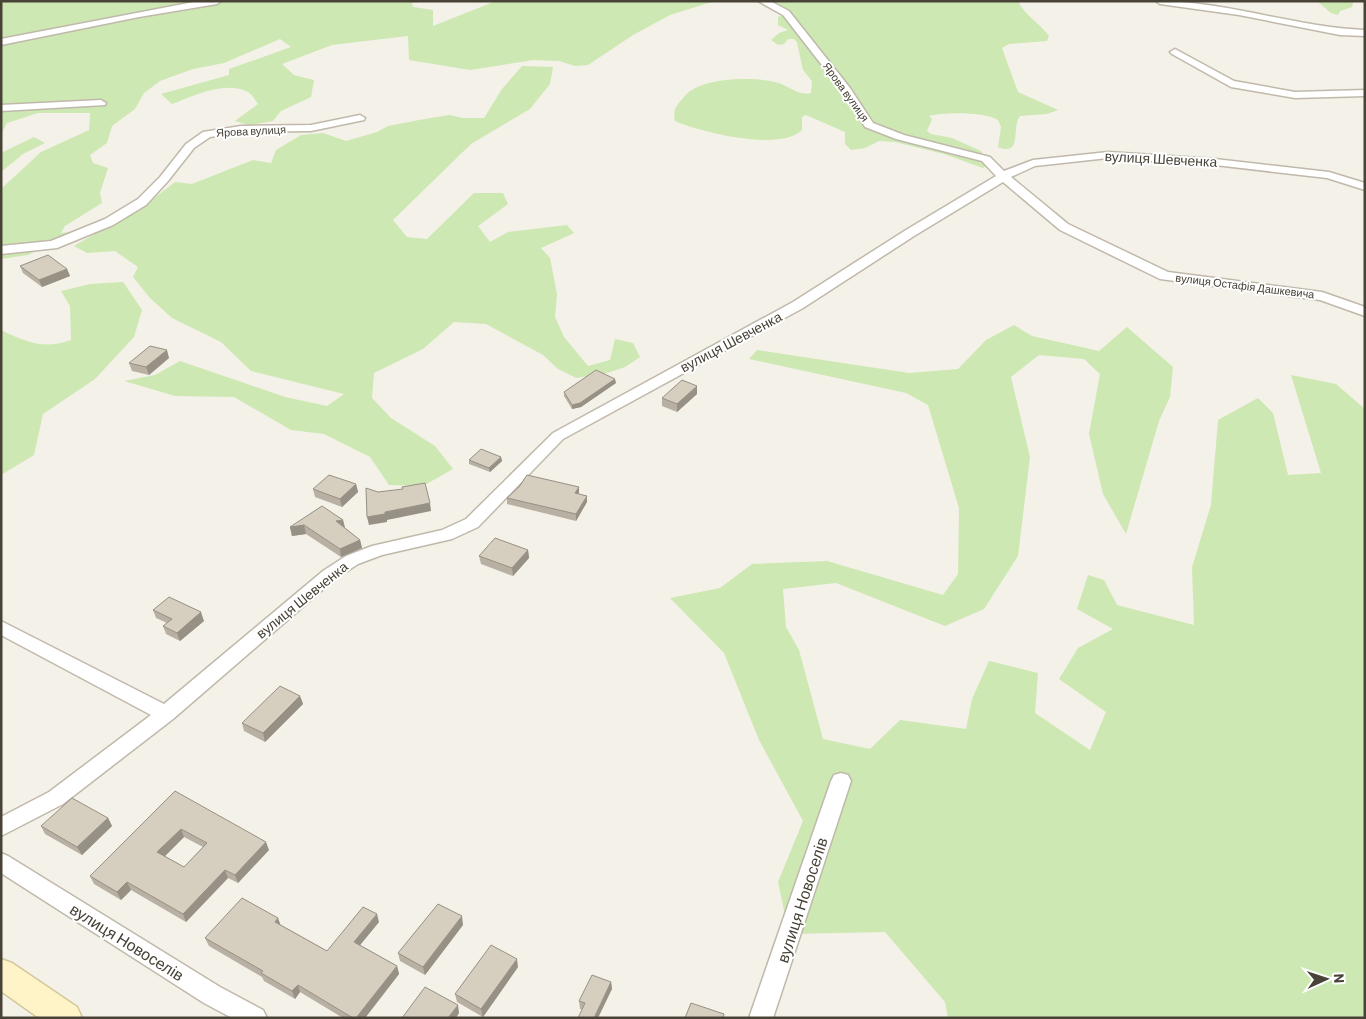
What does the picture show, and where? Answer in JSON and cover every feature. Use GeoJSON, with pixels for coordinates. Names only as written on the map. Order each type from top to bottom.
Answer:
{"type":"FeatureCollection","features":[{"type":"Feature","properties":{"kind":"street"},"geometry":{"type":"LineString","coordinates":[[1,42],[139,14],[218,1]]}},
{"type":"Feature","properties":{"kind":"street","name":"Ярова вулиця"},"geometry":{"type":"LineString","coordinates":[[762,1],[786,13],[846,90],[870,125],[900,137],[986,159],[1003,176]]}},
{"type":"Feature","properties":{"kind":"street"},"geometry":{"type":"LineString","coordinates":[[1160,1],[1239,12],[1340,32],[1365,33]]}},
{"type":"Feature","properties":{"kind":"street"},"geometry":{"type":"LineString","coordinates":[[1175,52],[1231,84],[1295,95],[1365,93]]}},
{"type":"Feature","properties":{"kind":"street"},"geometry":{"type":"LineString","coordinates":[[1,108],[100,103]]}},
{"type":"Feature","properties":{"kind":"street","name":"Ярова вулиця"},"geometry":{"type":"LineString","coordinates":[[1,250],[53,245],[109,222],[142,202],[164,179],[190,146],[207,134],[240,129],[311,128],[360,118]]}},
{"type":"Feature","properties":{"kind":"street","name":"вулиця Шевченка"},"geometry":{"type":"LineString","coordinates":[[1,827],[56,798],[166,714],[329,575],[352,560],[378,550],[446,535],[472,523],[558,436],[798,305],[1003,176],[1033,164],[1108,155],[1215,162],[1329,175],[1365,187]]}},
{"type":"Feature","properties":{"kind":"street","name":"вулиця Остафія Дашкевича"},"geometry":{"type":"LineString","coordinates":[[1003,176],[1064,227],[1165,276],[1322,296],[1365,312]]}},
{"type":"Feature","properties":{"kind":"street"},"geometry":{"type":"LineString","coordinates":[[1,627],[166,714]]}},
{"type":"Feature","properties":{"kind":"street","name":"вулиця Новоселів"},"geometry":{"type":"LineString","coordinates":[[760,1018],[841,781]]}},
{"type":"Feature","properties":{"kind":"street","name":"вулиця Новоселів"},"geometry":{"type":"LineString","coordinates":[[1,862],[212,995],[256,1018]]}},
{"type":"Feature","properties":{"kind":"street"},"geometry":{"type":"LineString","coordinates":[[1,973],[66,1018]]}},
{"type":"Feature","properties":{"kind":"green space"},"geometry":{"type":"Polygon","coordinates":[[[1,1],[426,1],[412,3],[413,7],[433,10],[433,26],[496,1],[715,1],[670,15],[633,35],[588,65],[575,66],[559,61],[533,60],[470,70],[409,60],[408,36],[332,45],[282,64],[294,75],[314,80],[311,97],[281,111],[273,121],[249,125],[235,121],[258,104],[249,93],[239,89],[219,88],[209,90],[172,104],[161,94],[229,75],[229,69],[291,47],[280,39],[224,63],[193,69],[160,81],[144,93],[135,109],[112,126],[107,143],[90,155],[93,163],[108,168],[100,193],[102,203],[65,226],[61,233],[80,231],[28,255],[1,259],[1,189],[41,152],[89,130],[90,113],[38,113],[7,123],[1,134],[1,1]]]}},
{"type":"Feature","properties":{"kind":"green space"},"geometry":{"type":"Polygon","coordinates":[[[773,1],[1018,1],[1049,36],[1047,41],[1009,44],[1002,48],[1018,92],[1058,110],[1047,114],[1020,116],[1017,121],[1014,144],[1011,148],[1006,149],[998,147],[1001,127],[998,120],[992,117],[965,113],[929,116],[932,119],[927,131],[931,134],[952,138],[981,151],[987,165],[983,168],[944,154],[895,142],[879,141],[865,148],[851,150],[845,144],[845,132],[806,115],[802,117],[802,130],[791,136],[759,140],[702,130],[675,121],[677,105],[691,90],[714,82],[756,79],[779,83],[799,92],[811,93],[812,81],[803,70],[797,42],[794,39],[788,39],[784,44],[778,45],[771,40],[779,33],[788,30],[778,25],[778,17],[787,14],[790,10],[773,1]]]}},
{"type":"Feature","properties":{"kind":"green space"},"geometry":{"type":"Polygon","coordinates":[[[1317,1],[1351,1],[1353,3],[1352,7],[1340,11],[1338,15],[1331,13],[1317,1]]]}},
{"type":"Feature","properties":{"kind":"green space"},"geometry":{"type":"Polygon","coordinates":[[[522,66],[553,67],[550,84],[530,109],[471,144],[393,220],[407,237],[427,239],[474,193],[503,193],[508,204],[478,226],[490,242],[508,232],[567,225],[574,233],[541,248],[550,258],[557,294],[555,317],[564,337],[588,366],[610,360],[615,339],[633,343],[640,357],[625,367],[607,373],[576,378],[558,369],[543,355],[486,324],[454,322],[423,349],[374,373],[372,398],[391,418],[435,446],[453,469],[423,486],[389,485],[370,457],[324,434],[291,430],[234,397],[175,396],[124,381],[155,375],[180,361],[285,397],[327,406],[344,394],[251,371],[221,342],[172,318],[150,298],[133,277],[138,267],[115,251],[87,253],[74,246],[148,203],[175,182],[192,184],[253,160],[271,163],[276,150],[301,135],[323,133],[346,141],[377,132],[388,126],[449,115],[463,118],[484,118],[502,89],[522,66]]]}},
{"type":"Feature","properties":{"kind":"green space"},"geometry":{"type":"Polygon","coordinates":[[[34,137],[45,143],[23,154],[1,172],[1,153],[34,137]]]}},
{"type":"Feature","properties":{"kind":"green space"},"geometry":{"type":"Polygon","coordinates":[[[123,282],[142,310],[134,337],[95,379],[43,414],[34,455],[1,475],[1,330],[35,343],[52,344],[71,340],[70,306],[61,291],[90,284],[123,282]]]}},
{"type":"Feature","properties":{"kind":"green space"},"geometry":{"type":"Polygon","coordinates":[[[1014,325],[1032,336],[1099,351],[1127,327],[1173,367],[1170,397],[1159,421],[1126,534],[1103,494],[1089,434],[1100,374],[1084,359],[1039,355],[1011,377],[1030,457],[1018,556],[984,609],[945,626],[836,583],[783,589],[786,627],[799,650],[823,739],[870,749],[900,720],[966,729],[972,699],[989,661],[1038,673],[1035,713],[1090,750],[1106,712],[1059,679],[1078,648],[1113,629],[1077,609],[1088,575],[1104,580],[1117,605],[1194,625],[1192,567],[1211,505],[1218,420],[1258,398],[1273,413],[1288,475],[1321,473],[1291,375],[1336,384],[1365,409],[1365,1018],[948,1018],[945,1002],[885,932],[789,934],[778,882],[803,821],[759,740],[724,653],[670,598],[720,588],[752,564],[827,561],[943,595],[958,574],[959,508],[928,405],[906,393],[749,359],[757,350],[909,373],[958,369],[986,340],[1014,325]]]}},
{"type":"Feature","properties":{"kind":"building"},"geometry":{"type":"Polygon","coordinates":[[[48,255],[67,269],[39,280],[20,266],[48,255]]]}},
{"type":"Feature","properties":{"kind":"building"},"geometry":{"type":"Polygon","coordinates":[[[150,346],[167,350],[146,367],[129,363],[150,346]]]}},
{"type":"Feature","properties":{"kind":"building"},"geometry":{"type":"Polygon","coordinates":[[[596,370],[615,379],[580,403],[572,405],[564,392],[596,370]]]}},
{"type":"Feature","properties":{"kind":"building"},"geometry":{"type":"Polygon","coordinates":[[[682,380],[697,386],[677,404],[662,398],[682,380]]]}},
{"type":"Feature","properties":{"kind":"building"},"geometry":{"type":"Polygon","coordinates":[[[481,449],[501,457],[489,468],[469,460],[481,449]]]}},
{"type":"Feature","properties":{"kind":"building"},"geometry":{"type":"Polygon","coordinates":[[[329,475],[356,484],[340,499],[313,489],[329,475]]]}},
{"type":"Feature","properties":{"kind":"building"},"geometry":{"type":"Polygon","coordinates":[[[527,475],[579,487],[575,493],[587,496],[576,514],[507,498],[519,487],[527,475]]]}},
{"type":"Feature","properties":{"kind":"building"},"geometry":{"type":"Polygon","coordinates":[[[425,483],[430,503],[367,517],[366,488],[378,492],[403,489],[402,487],[425,483]]]}},
{"type":"Feature","properties":{"kind":"building"},"geometry":{"type":"Polygon","coordinates":[[[322,506],[343,520],[336,521],[360,540],[340,549],[304,525],[290,527],[322,506]]]}},
{"type":"Feature","properties":{"kind":"building"},"geometry":{"type":"Polygon","coordinates":[[[495,538],[528,550],[512,568],[479,556],[495,538]]]}},
{"type":"Feature","properties":{"kind":"building"},"geometry":{"type":"Polygon","coordinates":[[[169,597],[201,612],[177,633],[163,626],[172,619],[153,610],[169,597]]]}},
{"type":"Feature","properties":{"kind":"building"},"geometry":{"type":"Polygon","coordinates":[[[280,686],[300,696],[263,733],[242,723],[280,686]]]}},
{"type":"Feature","properties":{"kind":"building"},"geometry":{"type":"Polygon","coordinates":[[[175,791],[266,842],[235,875],[225,870],[183,914],[127,882],[117,892],[90,876],[175,791]],[[181,829],[157,852],[184,867],[207,843],[181,829]]]}},
{"type":"Feature","properties":{"kind":"building"},"geometry":{"type":"Polygon","coordinates":[[[72,798],[108,818],[77,847],[41,826],[72,798]]]}},
{"type":"Feature","properties":{"kind":"building"},"geometry":{"type":"Polygon","coordinates":[[[242,898],[278,918],[275,922],[327,951],[363,907],[377,914],[354,942],[397,966],[356,1018],[353,1018],[298,985],[292,991],[261,973],[263,971],[205,938],[242,898]]]}},
{"type":"Feature","properties":{"kind":"building"},"geometry":{"type":"Polygon","coordinates":[[[438,904],[462,916],[423,967],[398,953],[438,904]]]}},
{"type":"Feature","properties":{"kind":"building"},"geometry":{"type":"Polygon","coordinates":[[[491,945],[517,959],[481,1009],[455,994],[491,945]]]}},
{"type":"Feature","properties":{"kind":"building"},"geometry":{"type":"Polygon","coordinates":[[[592,975],[611,982],[594,1018],[578,1018],[585,1003],[579,1001],[592,975]]]}},
{"type":"Feature","properties":{"kind":"building"},"geometry":{"type":"Polygon","coordinates":[[[425,987],[458,1005],[448,1018],[402,1018],[425,987]]]}},
{"type":"Feature","properties":{"kind":"building"},"geometry":{"type":"Polygon","coordinates":[[[691,1003],[724,1014],[723,1018],[685,1018],[691,1003]]]}}]}
